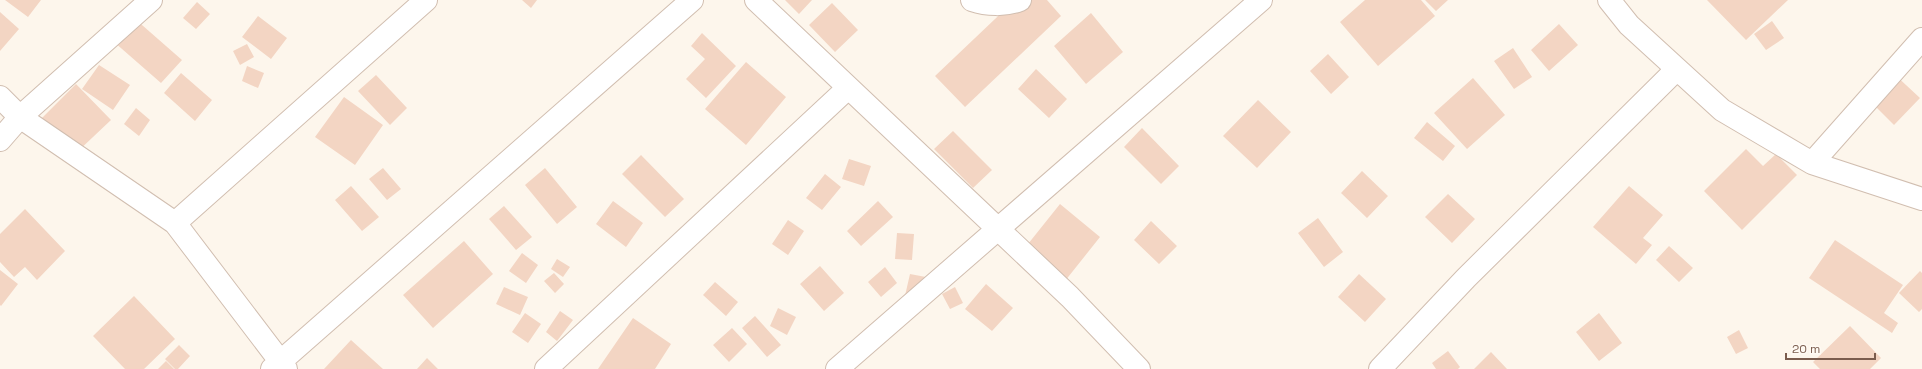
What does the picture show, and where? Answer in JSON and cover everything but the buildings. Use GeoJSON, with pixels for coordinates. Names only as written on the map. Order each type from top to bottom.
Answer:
{"type":"FeatureCollection","features":[{"type":"Feature","properties":{"kind":"street"},"geometry":{"type":"LineString","coordinates":[[0,140],[20,117],[151,0]]}},
{"type":"Feature","properties":{"kind":"street"},"geometry":{"type":"LineString","coordinates":[[0,97],[20,117],[175,223],[279,367],[692,0]]}},
{"type":"Feature","properties":{"kind":"street"},"geometry":{"type":"LineString","coordinates":[[756,0],[1070,297],[1140,369]]}},
{"type":"Feature","properties":{"kind":"street"},"geometry":{"type":"LineString","coordinates":[[972,0],[983,4],[1012,3],[1020,0]]}},
{"type":"Feature","properties":{"kind":"street"},"geometry":{"type":"LineString","coordinates":[[837,369],[1262,0]]}},
{"type":"Feature","properties":{"kind":"street"},"geometry":{"type":"LineString","coordinates":[[1609,0],[1629,25],[1722,110],[1812,163],[1922,199]]}},
{"type":"Feature","properties":{"kind":"street"},"geometry":{"type":"LineString","coordinates":[[175,223],[412,4]]}},
{"type":"Feature","properties":{"kind":"street"},"geometry":{"type":"LineString","coordinates":[[1812,163],[1922,39]]}},
{"type":"Feature","properties":{"kind":"street"},"geometry":{"type":"LineString","coordinates":[[1380,369],[1466,278],[1677,69]]}},
{"type":"Feature","properties":{"kind":"street"},"geometry":{"type":"LineString","coordinates":[[546,369],[848,88]]}}]}
